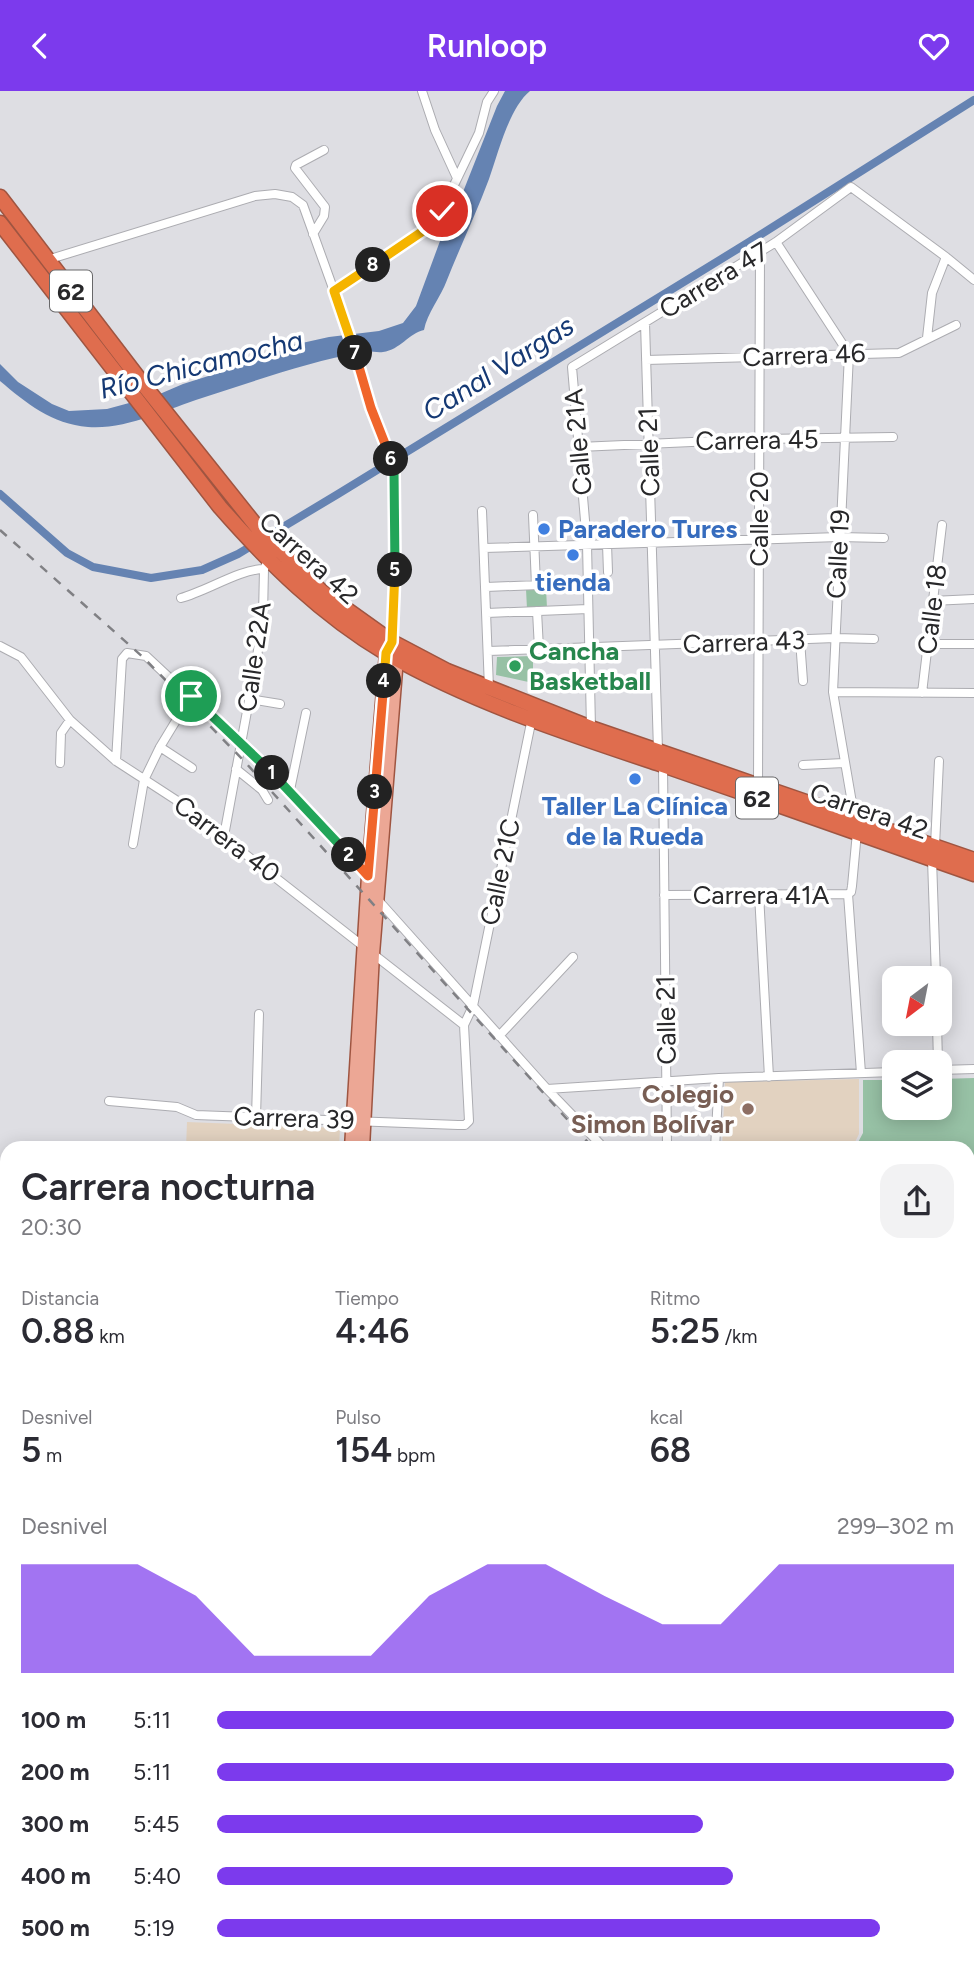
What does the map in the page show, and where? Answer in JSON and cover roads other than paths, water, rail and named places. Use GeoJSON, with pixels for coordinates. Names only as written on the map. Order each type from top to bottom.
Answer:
{"type":"FeatureCollection","features":[{"type":"Feature","properties":{"kind":"highway","name":"62"},"geometry":{"type":"LineString","coordinates":[[0,197],[137,388]]}},
{"type":"Feature","properties":{"kind":"highway","name":"62"},"geometry":{"type":"LineString","coordinates":[[0,223],[137,388]]}},
{"type":"Feature","properties":{"kind":"highway","name":"Carrera 42"},"geometry":{"type":"LineString","coordinates":[[137,388],[173,422],[255,536],[267,558],[323,592],[392,651],[461,690],[531,718],[663,765],[855,825],[933,853],[974,874]]}},
{"type":"Feature","properties":{"kind":"highway","name":"Carrera 42"},"geometry":{"type":"LineString","coordinates":[[137,388],[158,427],[255,536]]}},
{"type":"Feature","properties":{"kind":"highway","name":"Carrera 42"},"geometry":{"type":"LineString","coordinates":[[392,651],[591,728],[758,785],[855,825]]}},
{"type":"Feature","properties":{"kind":"highway","name":"Carrera 42"},"geometry":{"type":"LineString","coordinates":[[933,853],[974,860]]}},
{"type":"Feature","properties":{"kind":"main road"},"geometry":{"type":"LineString","coordinates":[[362,1141],[359,1120],[369,949],[392,651]]}},
{"type":"Feature","properties":{"kind":"main road"},"geometry":{"type":"LineString","coordinates":[[369,949],[378,900],[374,878]]}},
{"type":"Feature","properties":{"kind":"main road"},"geometry":{"type":"LineString","coordinates":[[353,1141],[359,1120]]}},
{"type":"Feature","properties":{"kind":"street"},"geometry":{"type":"LineString","coordinates":[[422,91],[435,130],[457,178]]}},
{"type":"Feature","properties":{"kind":"street"},"geometry":{"type":"LineString","coordinates":[[334,291],[426,229],[442,211],[479,133],[487,102],[494,91]]}},
{"type":"Feature","properties":{"kind":"street"},"geometry":{"type":"LineString","coordinates":[[313,234],[324,216],[325,207],[295,168],[324,150]]}},
{"type":"Feature","properties":{"kind":"street","name":"Carrera 47"},"geometry":{"type":"LineString","coordinates":[[572,367],[776,242],[851,187],[946,257]]}},
{"type":"Feature","properties":{"kind":"street"},"geometry":{"type":"LineString","coordinates":[[47,260],[255,196],[275,194],[292,197],[303,205],[394,470],[395,585],[392,651]]}},
{"type":"Feature","properties":{"kind":"street"},"geometry":{"type":"LineString","coordinates":[[776,242],[849,354]]}},
{"type":"Feature","properties":{"kind":"street","name":"Calle 20"},"geometry":{"type":"LineString","coordinates":[[758,785],[760,252]]}},
{"type":"Feature","properties":{"kind":"street"},"geometry":{"type":"LineString","coordinates":[[927,338],[932,293],[946,257],[974,280]]}},
{"type":"Feature","properties":{"kind":"street","name":"Calle 21"},"geometry":{"type":"LineString","coordinates":[[645,323],[658,750]]}},
{"type":"Feature","properties":{"kind":"street","name":"Carrera 46"},"geometry":{"type":"LineString","coordinates":[[646,360],[899,353],[956,325]]}},
{"type":"Feature","properties":{"kind":"street","name":"Calle 19"},"geometry":{"type":"LineString","coordinates":[[849,354],[833,692],[855,825],[850,890],[861,1073]]}},
{"type":"Feature","properties":{"kind":"street","name":"Calle 21A"},"geometry":{"type":"LineString","coordinates":[[572,367],[587,544],[591,728]]}},
{"type":"Feature","properties":{"kind":"street","name":"Carrera 45"},"geometry":{"type":"LineString","coordinates":[[579,447],[759,439],[893,437]]}},
{"type":"Feature","properties":{"kind":"street"},"geometry":{"type":"LineString","coordinates":[[482,511],[489,688]]}},
{"type":"Feature","properties":{"kind":"street"},"geometry":{"type":"LineString","coordinates":[[533,515],[536,585]]}},
{"type":"Feature","properties":{"kind":"street","name":"Calle 18"},"geometry":{"type":"LineString","coordinates":[[922,693],[942,525]]}},
{"type":"Feature","properties":{"kind":"street"},"geometry":{"type":"LineString","coordinates":[[484,548],[839,537],[884,538]]}},
{"type":"Feature","properties":{"kind":"street"},"geometry":{"type":"LineString","coordinates":[[607,544],[608,572]]}},
{"type":"Feature","properties":{"kind":"street"},"geometry":{"type":"LineString","coordinates":[[180,598],[248,571],[267,558]]}},
{"type":"Feature","properties":{"kind":"street","name":"Calle 22A"},"geometry":{"type":"LineString","coordinates":[[224,836],[263,615],[267,558]]}},
{"type":"Feature","properties":{"kind":"street"},"geometry":{"type":"LineString","coordinates":[[486,587],[588,583]]}},
{"type":"Feature","properties":{"kind":"street"},"geometry":{"type":"LineString","coordinates":[[932,601],[974,599]]}},
{"type":"Feature","properties":{"kind":"street"},"geometry":{"type":"LineString","coordinates":[[487,613],[588,610]]}},
{"type":"Feature","properties":{"kind":"street"},"geometry":{"type":"LineString","coordinates":[[537,611],[539,649]]}},
{"type":"Feature","properties":{"kind":"street","name":"Carrera 43"},"geometry":{"type":"LineString","coordinates":[[488,651],[835,638],[874,639]]}},
{"type":"Feature","properties":{"kind":"street"},"geometry":{"type":"LineString","coordinates":[[800,640],[803,681]]}},
{"type":"Feature","properties":{"kind":"street"},"geometry":{"type":"LineString","coordinates":[[927,644],[974,644]]}},
{"type":"Feature","properties":{"kind":"street","name":"Carrera 40"},"geometry":{"type":"LineString","coordinates":[[0,646],[21,657],[70,720],[116,761],[176,800],[224,836],[464,1025]]}},
{"type":"Feature","properties":{"kind":"street"},"geometry":{"type":"LineString","coordinates":[[116,761],[122,659],[127,653],[146,656],[289,790],[374,878]]}},
{"type":"Feature","properties":{"kind":"street"},"geometry":{"type":"LineString","coordinates":[[833,692],[974,693]]}},
{"type":"Feature","properties":{"kind":"street"},"geometry":{"type":"LineString","coordinates":[[133,844],[144,780],[160,747],[191,696]]}},
{"type":"Feature","properties":{"kind":"street"},"geometry":{"type":"LineString","coordinates":[[249,699],[280,704]]}},
{"type":"Feature","properties":{"kind":"street"},"geometry":{"type":"LineString","coordinates":[[289,790],[306,713]]}},
{"type":"Feature","properties":{"kind":"street","name":"Calle 21C"},"geometry":{"type":"LineString","coordinates":[[464,1025],[472,1006],[531,718]]}},
{"type":"Feature","properties":{"kind":"street"},"geometry":{"type":"LineString","coordinates":[[60,763],[61,733],[70,720]]}},
{"type":"Feature","properties":{"kind":"street"},"geometry":{"type":"LineString","coordinates":[[160,747],[192,768]]}},
{"type":"Feature","properties":{"kind":"street"},"geometry":{"type":"LineString","coordinates":[[936,966],[933,853],[939,761]]}},
{"type":"Feature","properties":{"kind":"street"},"geometry":{"type":"LineString","coordinates":[[803,765],[844,763]]}},
{"type":"Feature","properties":{"kind":"street","name":"Calle 21"},"geometry":{"type":"LineString","coordinates":[[663,765],[667,1141]]}},
{"type":"Feature","properties":{"kind":"street"},"geometry":{"type":"LineString","coordinates":[[236,769],[262,790],[268,800]]}},
{"type":"Feature","properties":{"kind":"street","name":"Carrera 41A"},"geometry":{"type":"LineString","coordinates":[[664,895],[850,890]]}},
{"type":"Feature","properties":{"kind":"street"},"geometry":{"type":"LineString","coordinates":[[759,894],[769,1077]]}},
{"type":"Feature","properties":{"kind":"street"},"geometry":{"type":"LineString","coordinates":[[378,900],[547,1089],[597,1141]]}},
{"type":"Feature","properties":{"kind":"street"},"geometry":{"type":"LineString","coordinates":[[499,1035],[573,957]]}},
{"type":"Feature","properties":{"kind":"street"},"geometry":{"type":"LineString","coordinates":[[256,1117],[259,1014]]}},
{"type":"Feature","properties":{"kind":"street","name":"Carrera 39"},"geometry":{"type":"LineString","coordinates":[[109,1101],[177,1107],[196,1115],[465,1125],[470,1121],[470,1110],[464,1025]]}},
{"type":"Feature","properties":{"kind":"street"},"geometry":{"type":"LineString","coordinates":[[952,1070],[974,1069]]}},
{"type":"Feature","properties":{"kind":"street"},"geometry":{"type":"LineString","coordinates":[[547,1089],[882,1072]]}},
{"type":"Feature","properties":{"kind":"street"},"geometry":{"type":"LineString","coordinates":[[715,1141],[719,1079]]}},
{"type":"Feature","properties":{"kind":"water"},"geometry":{"type":"Polygon","coordinates":[[[505,91],[530,91],[510,120],[479,205],[424,330],[389,351],[365,351],[322,361],[146,418],[102,427],[75,425],[51,417],[0,381],[0,364],[18,382],[52,404],[69,411],[107,409],[155,396],[183,384],[259,360],[293,345],[329,337],[379,331],[403,323],[416,306],[450,214],[461,197],[505,91]]]}},
{"type":"Feature","properties":{"kind":"waterway","name":"Canal Vargas"},"geometry":{"type":"LineString","coordinates":[[0,494],[67,553],[93,567],[151,578],[202,570],[238,554],[338,494],[749,242],[974,100]]}},
{"type":"Feature","properties":{"kind":"railway"},"geometry":{"type":"LineString","coordinates":[[0,530],[144,658],[245,762],[587,1141]]}},
{"type":"Feature","properties":{"kind":"place","name":"Paradero Tures"},"geometry":{"type":"Point","coordinates":[544,529]}},
{"type":"Feature","properties":{"kind":"place","name":"tienda"},"geometry":{"type":"Point","coordinates":[573,555]}},
{"type":"Feature","properties":{"kind":"place","name":"Cancha Basketball"},"geometry":{"type":"Point","coordinates":[515,666]}},
{"type":"Feature","properties":{"kind":"place","name":"Taller La Clínica de la Rueda"},"geometry":{"type":"Point","coordinates":[635,779]}},
{"type":"Feature","properties":{"kind":"place","name":"Colegio Simon Bolívar"},"geometry":{"type":"Point","coordinates":[748,1109]}},
{"type":"Feature","properties":{"kind":"water label","name":"Río Chicamocha"},"geometry":{"type":"Point","coordinates":[201,364]}}]}
